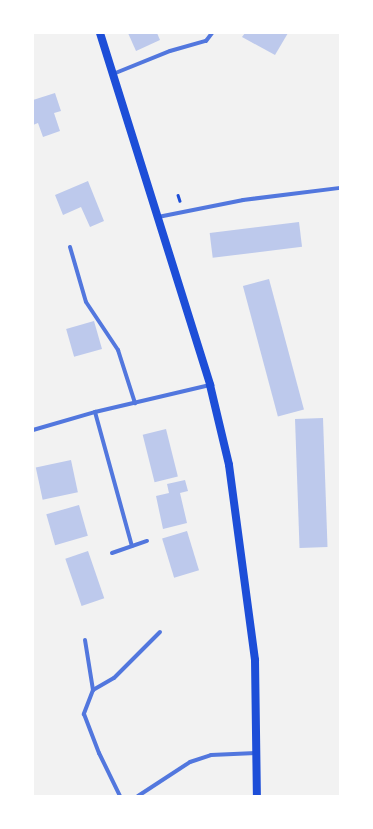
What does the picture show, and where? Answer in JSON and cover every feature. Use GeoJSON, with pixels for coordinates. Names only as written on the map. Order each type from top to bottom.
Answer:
{"type":"FeatureCollection","features":[{"type":"Feature","properties":{"kind":"main road"},"geometry":{"type":"LineString","coordinates":[[100,33],[210,385],[230,464],[255,660],[258,796]]}},
{"type":"Feature","properties":{"kind":"street"},"geometry":{"type":"LineString","coordinates":[[113,74],[170,51],[206,41],[212,33]]}},
{"type":"Feature","properties":{"kind":"street"},"geometry":{"type":"LineString","coordinates":[[158,217],[243,200],[340,188]]}},
{"type":"Feature","properties":{"kind":"street"},"geometry":{"type":"LineString","coordinates":[[70,247],[86,302],[118,350],[135,403]]}},
{"type":"Feature","properties":{"kind":"street"},"geometry":{"type":"LineString","coordinates":[[33,430],[95,412],[210,385]]}},
{"type":"Feature","properties":{"kind":"street"},"geometry":{"type":"LineString","coordinates":[[95,412],[132,546]]}},
{"type":"Feature","properties":{"kind":"street"},"geometry":{"type":"LineString","coordinates":[[112,553],[147,541]]}},
{"type":"Feature","properties":{"kind":"street"},"geometry":{"type":"LineString","coordinates":[[93,690],[114,678],[160,632]]}},
{"type":"Feature","properties":{"kind":"street"},"geometry":{"type":"LineString","coordinates":[[85,640],[93,690],[84,714],[99,753],[120,796]]}},
{"type":"Feature","properties":{"kind":"street"},"geometry":{"type":"LineString","coordinates":[[138,796],[190,762],[211,755],[257,752]]}},
{"type":"Feature","properties":{"kind":"building"},"geometry":{"type":"Polygon","coordinates":[[[128,33],[157,33],[160,40],[136,51],[128,33]]]}},
{"type":"Feature","properties":{"kind":"building"},"geometry":{"type":"Polygon","coordinates":[[[245,33],[288,33],[275,55],[242,37],[245,33]]]}},
{"type":"Feature","properties":{"kind":"building"},"geometry":{"type":"Polygon","coordinates":[[[55,93],[61,111],[54,113],[60,131],[43,137],[38,123],[33,125],[33,100],[55,93]]]}},
{"type":"Feature","properties":{"kind":"building"},"geometry":{"type":"Polygon","coordinates":[[[88,181],[104,221],[90,227],[81,207],[63,215],[55,195],[88,181]]]}},
{"type":"Feature","properties":{"kind":"building"},"geometry":{"type":"Polygon","coordinates":[[[299,222],[302,247],[213,258],[210,233],[299,222]]]}},
{"type":"Feature","properties":{"kind":"building"},"geometry":{"type":"Polygon","coordinates":[[[269,279],[304,409],[278,416],[243,286],[269,279]]]}},
{"type":"Feature","properties":{"kind":"building"},"geometry":{"type":"Polygon","coordinates":[[[94,321],[102,349],[74,357],[66,329],[94,321]]]}},
{"type":"Feature","properties":{"kind":"building"},"geometry":{"type":"Polygon","coordinates":[[[323,418],[328,547],[300,548],[295,419],[323,418]]]}},
{"type":"Feature","properties":{"kind":"building"},"geometry":{"type":"Polygon","coordinates":[[[166,429],[178,477],[155,482],[143,435],[166,429]]]}},
{"type":"Feature","properties":{"kind":"building"},"geometry":{"type":"Polygon","coordinates":[[[71,460],[78,492],[43,500],[36,467],[71,460]]]}},
{"type":"Feature","properties":{"kind":"building"},"geometry":{"type":"Polygon","coordinates":[[[185,480],[188,491],[180,493],[187,523],[163,529],[156,496],[169,493],[167,484],[185,480]]]}},
{"type":"Feature","properties":{"kind":"building"},"geometry":{"type":"Polygon","coordinates":[[[79,505],[88,536],[55,545],[46,514],[79,505]]]}},
{"type":"Feature","properties":{"kind":"building"},"geometry":{"type":"Polygon","coordinates":[[[187,531],[199,570],[174,578],[162,539],[187,531]]]}},
{"type":"Feature","properties":{"kind":"building"},"geometry":{"type":"Polygon","coordinates":[[[88,551],[104,598],[82,606],[65,559],[88,551]]]}}]}
